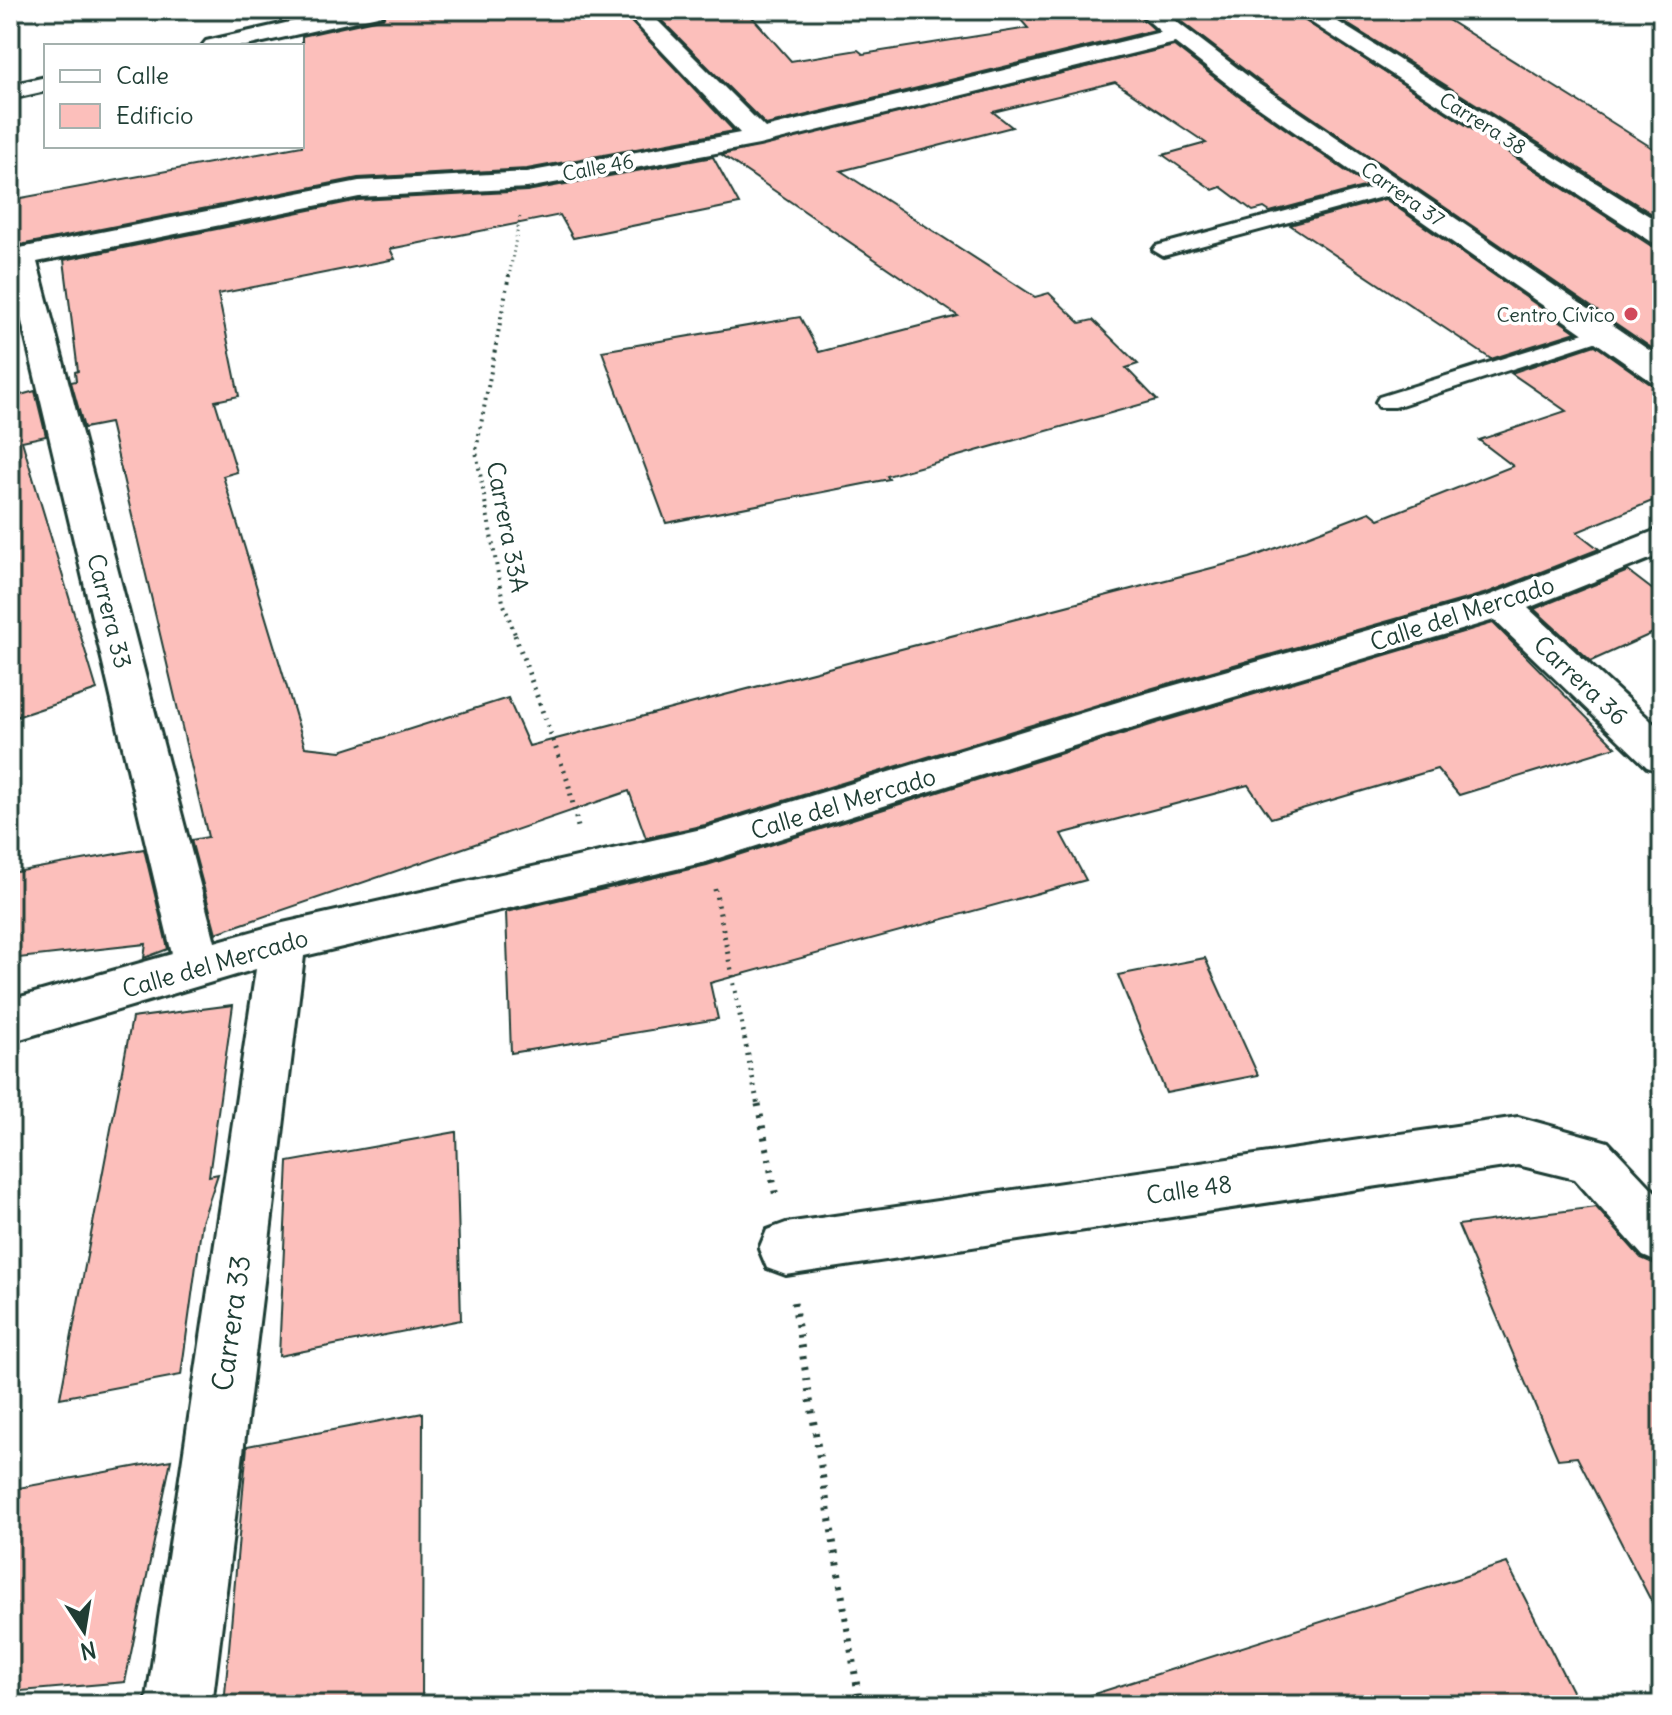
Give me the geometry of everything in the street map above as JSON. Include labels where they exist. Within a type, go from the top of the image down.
[{"type":"street","points":[[223,44],[374,10]]},
{"type":"street","points":[[634,10],[759,137]]},
{"type":"street","name":"Carrera 37","points":[[1147,10],[1248,88],[1662,374]]},
{"type":"street","name":"Carrera 38","points":[[1303,10],[1662,236]]},
{"type":"street","name":"Calle 46","points":[[16,257],[359,189],[527,180],[759,137],[1179,35]]},
{"type":"street","points":[[10,92],[44,84]]},
{"type":"street","name":"Carrera 33","points":[[16,257],[198,966]]},
{"type":"street","name":"Calle del Mercado","points":[[10,1021],[283,942],[706,845],[1147,708],[1501,605],[1662,540]]},
{"type":"street","name":"Carrera 36","points":[[1501,605],[1662,756]]},
{"type":"street","name":"Carrera 33","points":[[179,1705],[283,942]]},
{"type":"street","name":"Calle 48","points":[[786,1249],[1518,1141],[1590,1159],[1662,1238]]},
{"type":"lane","points":[[1163,250],[1393,188]]},
{"type":"lane","points":[[1387,402],[1603,333]]},
{"type":"path","name":"Carrera 33A","points":[[527,180],[476,451],[503,602],[568,782],[588,872]]},
{"type":"building","points":[[388,10],[620,10],[734,131],[527,169],[358,178],[10,247],[10,200],[304,148],[302,36],[383,18]]},
{"type":"building","points":[[651,10],[746,10],[791,61],[858,50],[863,54],[1028,28],[1012,10],[1133,10],[1155,30],[766,125]]},
{"type":"building","points":[[1166,10],[1289,10],[1650,245],[1662,248],[1662,355],[1259,81]]},
{"type":"building","points":[[1325,10],[1432,10],[1662,154],[1662,220]]},
{"type":"building","points":[[1174,46],[1237,95],[1367,186],[1270,212],[1264,208],[1253,211],[1221,187],[1213,190],[1163,155],[1206,143],[1115,82],[993,112],[1012,127],[841,171],[1035,297],[1049,293],[1080,323],[1093,320],[1138,364],[1126,368],[1157,400],[887,476],[889,479],[666,523],[602,351],[800,317],[819,352],[958,316],[722,155]]},
{"type":"building","points":[[713,157],[739,204],[573,238],[560,215],[390,249],[395,259],[218,294],[239,396],[215,401],[237,472],[223,476],[305,747],[341,751],[508,698],[529,746],[1250,558],[1370,512],[1379,519],[1513,466],[1479,440],[1566,411],[1511,373],[1595,345],[1649,383],[1662,387],[1662,497],[1577,532],[1599,549],[1487,593],[1146,690],[705,825],[646,838],[629,791],[216,933],[191,840],[208,837],[110,423],[84,428],[71,382],[76,381],[75,372],[78,371],[64,260],[359,200],[527,191]]},
{"type":"building","points":[[1385,199],[1576,332],[1491,359],[1290,225]]},
{"type":"building","points":[[35,391],[46,436],[22,441],[97,690],[10,719],[10,398]]},
{"type":"building","points":[[1628,571],[1662,597],[1662,629],[1591,661],[1534,609]]},
{"type":"building","points":[[1493,623],[1616,747],[1459,795],[1437,769],[1271,818],[1248,785],[1061,834],[1086,880],[710,983],[718,1019],[511,1053],[506,912],[707,865],[1157,723]]},
{"type":"building","points":[[144,849],[168,949],[144,958],[146,944],[10,959],[10,873]]},
{"type":"building","points":[[1205,958],[1258,1075],[1166,1093],[1118,975]]},
{"type":"building","points":[[233,1005],[209,1176],[218,1174],[202,1222],[181,1375],[60,1398],[132,1018]]},
{"type":"building","points":[[456,1132],[461,1320],[279,1356],[288,1162]]},
{"type":"building","points":[[1596,1207],[1641,1258],[1662,1267],[1662,1622],[1577,1457],[1558,1459],[1458,1225]]},
{"type":"building","points":[[423,1413],[422,1705],[224,1705],[247,1446]]},
{"type":"building","points":[[171,1460],[125,1682],[10,1692],[10,1527],[18,1488]]},
{"type":"building","points":[[1507,1563],[1579,1705],[1092,1705],[1091,1695]]},
{"type":"place","name":"Centro Cívico","points":[[1631,314]]}]
